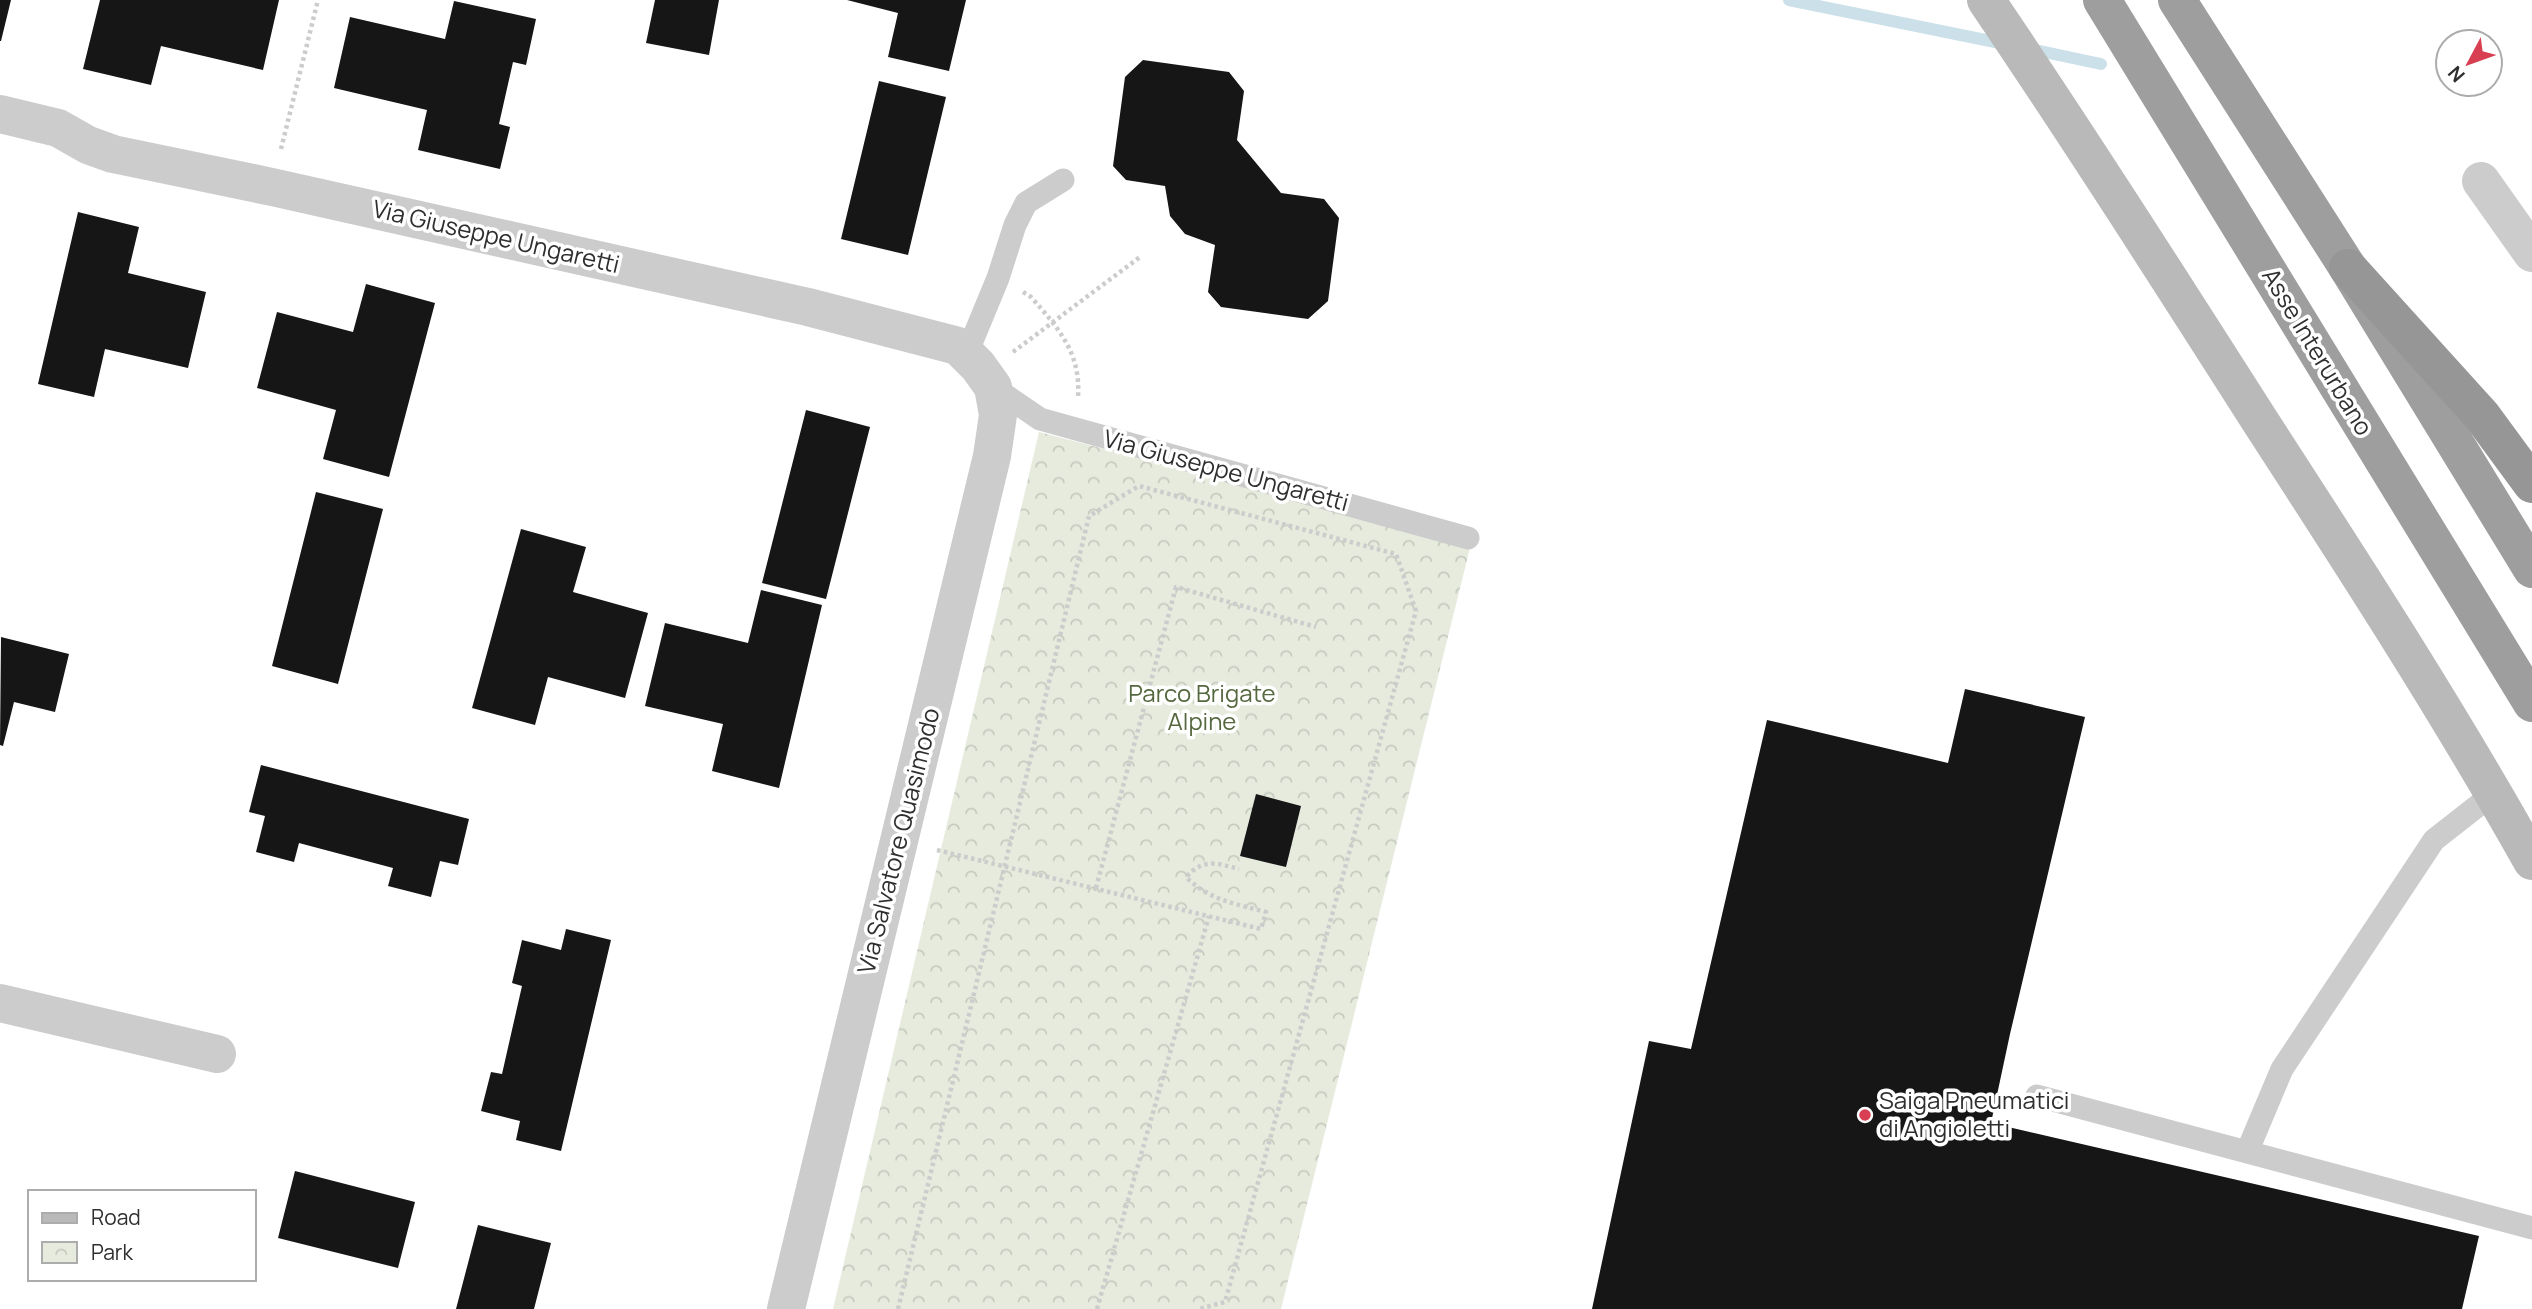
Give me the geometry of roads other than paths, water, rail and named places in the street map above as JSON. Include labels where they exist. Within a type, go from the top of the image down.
[{"type":"highway","name":"Asse Interurbano","points":[[2102,0],[2532,703]]},
{"type":"highway","points":[[2177,0],[2348,268],[2528,560]]},
{"type":"highway","points":[[2348,268],[2482,415],[2532,484]]},
{"type":"main road","points":[[1986,0],[2057,104],[2376,600],[2494,793],[2532,862]]},
{"type":"street","name":"Via Giuseppe Ungaretti","points":[[0,114],[58,128],[88,145],[113,154],[808,307],[958,346],[982,371]]},
{"type":"street","points":[[2481,181],[2528,241]]},
{"type":"street","name":"Via Salvatore Quasimodo","points":[[786,1309],[992,456],[998,415],[982,371]]},
{"type":"street","points":[[0,1003],[217,1054]]},
{"type":"lane","points":[[982,371],[998,278],[1015,225],[1027,203],[1063,180]]},
{"type":"lane","name":"Via Giuseppe Ungaretti","points":[[982,371],[1040,419],[1468,538]]},
{"type":"lane","points":[[2247,1152],[2282,1069],[2434,840],[2494,793]]},
{"type":"lane","points":[[2037,1096],[2532,1228]]},
{"type":"waterway","points":[[1789,0],[2005,44]]},
{"type":"waterway","points":[[2030,49],[2101,64]]},
{"type":"place","name":"Saiga Pneumatici di Angioletti","points":[[1865,1115]]},
{"type":"park label","name":"Parco Brigate Alpine","points":[[1202,708]]}]
